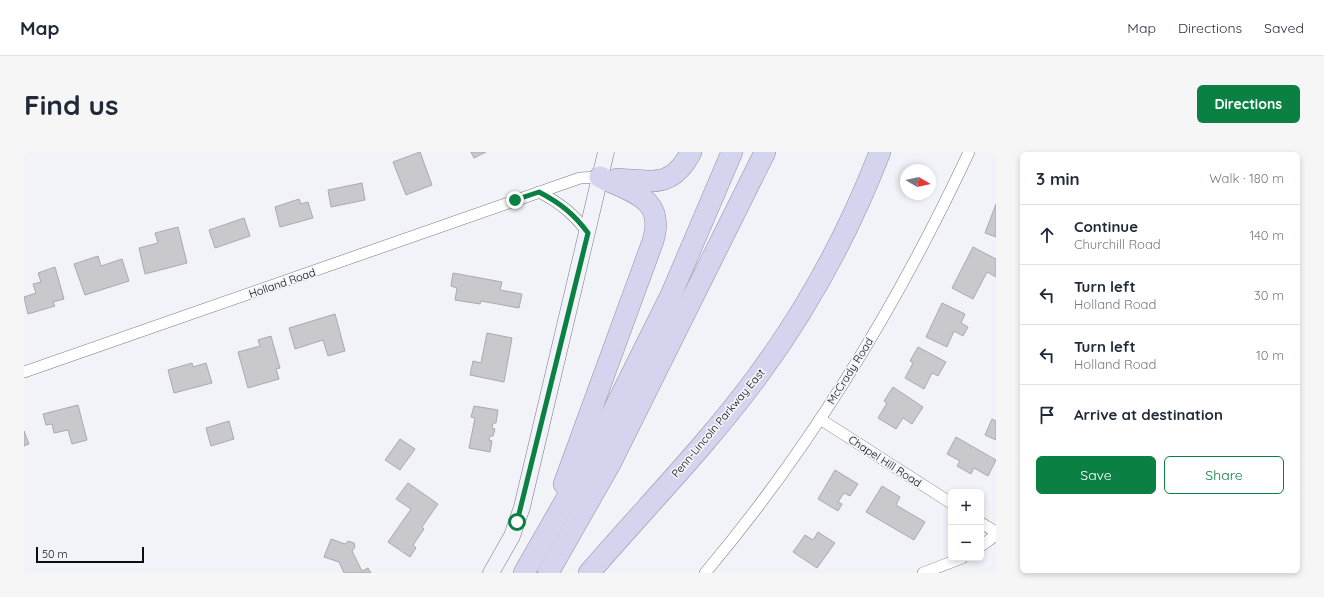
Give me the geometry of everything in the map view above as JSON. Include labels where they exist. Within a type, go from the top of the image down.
[{"type":"highway","points":[[600,177],[646,182],[660,181],[675,175],[684,165],[691,152]]},
{"type":"highway","points":[[671,295],[732,152]]},
{"type":"highway","points":[[524,573],[592,454],[671,295],[748,152]]},
{"type":"highway","points":[[548,573],[610,464],[765,152]]},
{"type":"highway","name":"Penn-Lincoln Parkway East","points":[[589,573],[717,427],[778,348],[830,262],[859,202],[880,152]]},
{"type":"highway","points":[[541,545],[653,241],[657,224],[654,209],[649,203],[636,194],[600,177]]},
{"type":"street","points":[[491,573],[512,536],[522,507],[606,152]]},
{"type":"street","name":"McCrady Road","points":[[705,573],[770,490],[820,419],[860,357],[900,288],[938,217],[969,152]]},
{"type":"street","name":"Holland Road","points":[[24,372],[580,178],[600,177]]},
{"type":"street","points":[[539,192],[555,200],[571,212],[588,233]]},
{"type":"street","name":"Chapel Hill Road","points":[[820,419],[948,501]]},
{"type":"street","points":[[984,525],[996,534],[984,544]]},
{"type":"street","points":[[923,573],[954,561]]},
{"type":"building","points":[[420,152],[432,185],[406,195],[393,162]]},
{"type":"building","points":[[471,152],[486,152],[474,158]]},
{"type":"building","points":[[362,183],[365,200],[331,207],[328,190]]},
{"type":"building","points":[[299,199],[301,204],[308,202],[313,218],[280,227],[275,207]]},
{"type":"building","points":[[996,204],[996,237],[985,233]]},
{"type":"building","points":[[244,218],[250,236],[215,248],[209,230]]},
{"type":"building","points":[[178,227],[187,263],[145,274],[139,248],[158,243],[155,233]]},
{"type":"building","points":[[973,247],[996,259],[996,277],[987,272],[973,299],[952,288]]},
{"type":"building","points":[[98,256],[101,266],[122,259],[129,281],[85,295],[74,264]]},
{"type":"building","points":[[55,267],[64,299],[53,302],[55,306],[28,314],[24,297],[36,293],[33,284],[41,282],[38,273]]},
{"type":"building","points":[[453,273],[502,282],[500,290],[522,294],[519,308],[481,301],[480,304],[455,300],[457,288],[451,286]]},
{"type":"building","points":[[942,303],[965,314],[961,323],[968,327],[963,336],[954,331],[947,347],[926,337]]},
{"type":"building","points":[[335,314],[345,351],[328,356],[323,340],[295,349],[289,328]]},
{"type":"building","points":[[487,333],[512,338],[504,382],[470,375],[473,361],[481,363]]},
{"type":"building","points":[[271,336],[280,368],[276,369],[279,379],[248,388],[238,352],[260,346],[258,340]]},
{"type":"building","points":[[918,347],[946,362],[938,376],[932,373],[924,389],[905,378],[913,363],[910,361]]},
{"type":"building","points":[[192,363],[193,367],[206,363],[212,383],[174,393],[168,370]]},
{"type":"building","points":[[893,387],[923,407],[912,424],[903,418],[896,429],[878,418],[887,403],[884,401]]},
{"type":"building","points":[[78,405],[87,440],[72,444],[68,430],[54,433],[52,424],[46,425],[43,414]]},
{"type":"building","points":[[474,406],[498,410],[496,423],[493,423],[492,428],[495,429],[493,436],[490,436],[489,440],[492,441],[490,452],[469,448],[475,418],[471,417]]},
{"type":"building","points":[[992,419],[996,421],[996,440],[985,435]]},
{"type":"building","points":[[229,421],[234,439],[211,446],[206,428]]},
{"type":"building","points":[[24,431],[29,444],[24,446]]},
{"type":"building","points":[[956,437],[996,460],[988,476],[974,468],[971,474],[957,466],[960,461],[947,454]]},
{"type":"building","points":[[400,439],[415,449],[400,470],[385,460]]},
{"type":"building","points":[[835,470],[858,484],[850,496],[844,493],[838,502],[842,504],[838,511],[818,499]]},
{"type":"building","points":[[408,483],[438,504],[422,527],[424,529],[413,545],[416,548],[410,557],[388,542],[411,509],[396,499]]},
{"type":"building","points":[[882,486],[900,497],[896,505],[925,522],[914,540],[866,512]]},
{"type":"building","points":[[818,532],[835,543],[817,568],[793,552],[805,535],[813,540]]},
{"type":"building","points":[[331,539],[345,544],[348,541],[354,543],[355,547],[352,551],[362,571],[368,568],[371,573],[344,573],[339,562],[324,557]]},
{"type":"route","points":[[515,200],[539,192],[563,205],[578,219],[588,233],[522,507],[517,522]]}]
